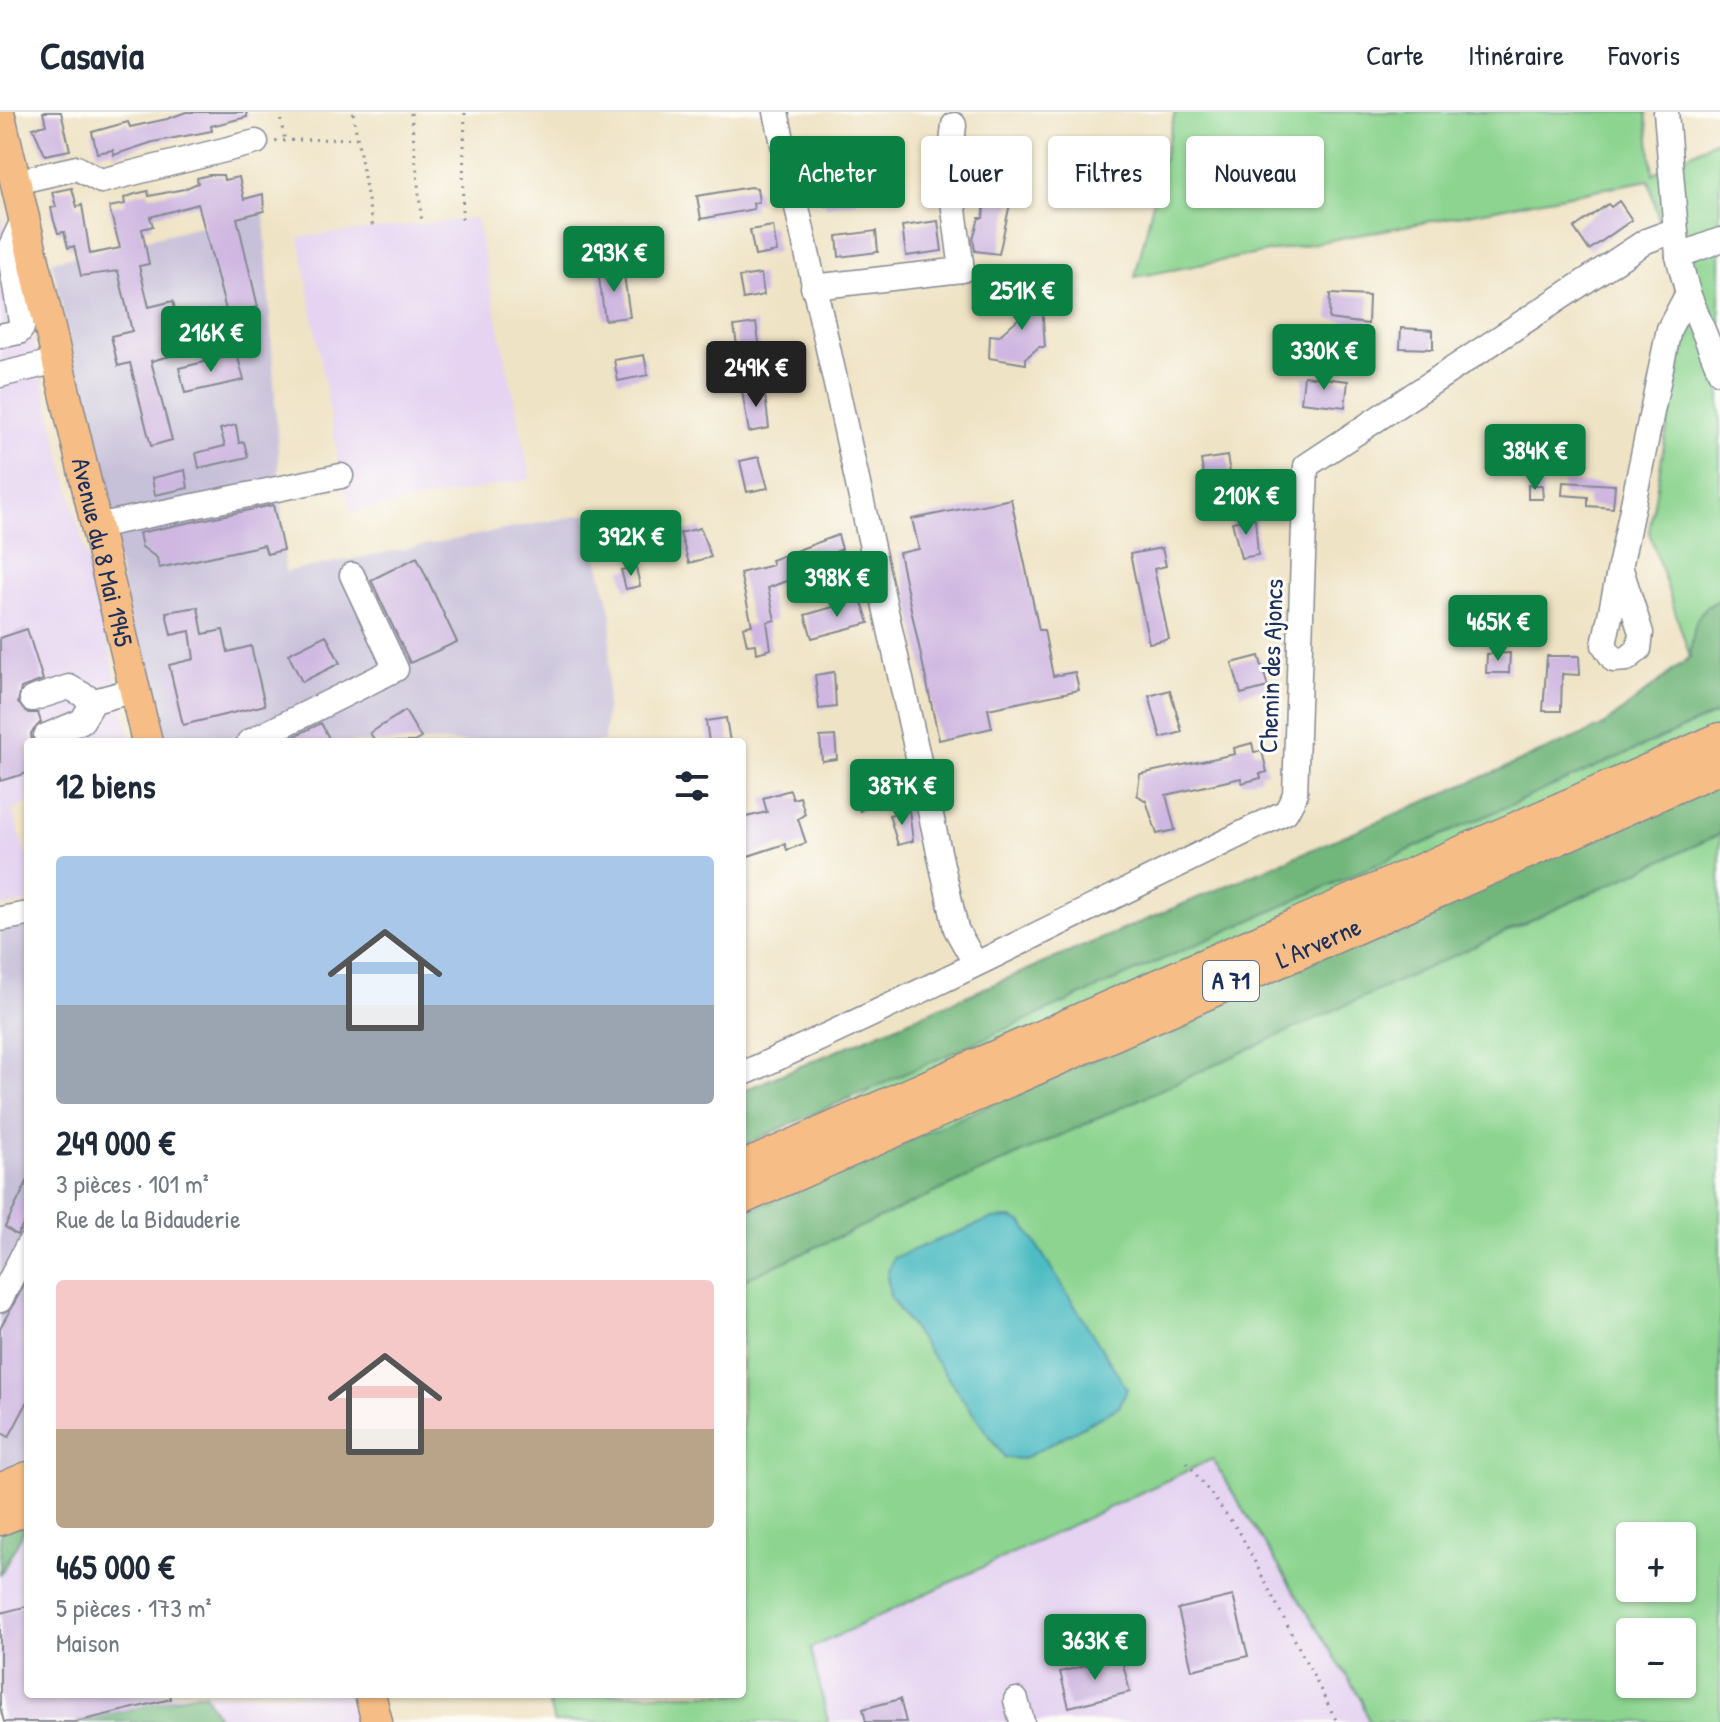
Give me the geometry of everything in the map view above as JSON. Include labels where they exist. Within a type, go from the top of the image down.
[{"type":"highway","name":"L'Arverne","points":[[746,1167],[1720,740]]},
{"type":"highway","name":"L'Arverne","points":[[746,1195],[1720,766]]},
{"type":"highway","points":[[0,1491],[24,1481]]},
{"type":"highway","points":[[0,1518],[24,1509]]},
{"type":"main road","name":"Avenue du 8 Mai 1945","points":[[0,116],[146,738]]},
{"type":"main road","points":[[371,1698],[377,1722]]},
{"type":"street","points":[[746,1072],[888,1009],[975,963],[956,929],[776,112]]},
{"type":"street","points":[[1666,112],[1673,231],[1678,256],[1688,293],[1720,372]]},
{"type":"street","points":[[813,287],[962,270],[949,171],[954,125]]},
{"type":"street","points":[[15,182],[77,168],[101,181],[256,142]]},
{"type":"street","points":[[0,336],[19,332],[22,328],[9,250],[24,218]]},
{"type":"street","name":"Chemin des Ajoncs","points":[[975,963],[1286,812],[1295,795],[1306,466],[1646,241],[1673,231]]},
{"type":"street","points":[[1678,256],[1720,240]]},
{"type":"street","points":[[1620,566],[1669,329],[1688,293]]},
{"type":"street","points":[[0,375],[57,361]]},
{"type":"street","points":[[96,526],[341,476]]},
{"type":"street","points":[[257,738],[396,669],[352,575]]},
{"type":"street","points":[[32,699],[69,687],[94,701]]},
{"type":"street","points":[[46,736],[82,721],[94,701],[135,690]]},
{"type":"street","points":[[0,919],[24,915]]},
{"type":"street","points":[[0,1300],[24,1253]]},
{"type":"path","points":[[279,112],[285,141]]},
{"type":"path","points":[[353,113],[373,229]]},
{"type":"path","points":[[411,113],[422,224]]},
{"type":"path","points":[[462,219],[465,113]]},
{"type":"path","points":[[256,142],[357,138]]},
{"type":"path","points":[[1187,1462],[1240,1533],[1337,1722]]},
{"type":"shaded area","points":[[0,208],[131,738],[24,738],[24,806],[12,810],[24,848],[24,903],[0,907]]},
{"type":"shaded area","points":[[264,212],[285,572],[586,514],[612,615],[604,738],[156,738],[52,261]]},
{"type":"shaded area","points":[[476,218],[531,479],[352,513],[341,476],[299,237]]},
{"type":"shaded area","points":[[24,927],[24,1462],[0,1472],[0,931]]},
{"type":"shaded area","points":[[1212,1459],[1361,1699],[1369,1722],[828,1722],[811,1648]]},
{"type":"shaded area","points":[[24,1530],[24,1698],[356,1698],[362,1722],[0,1722],[0,1575]]},
{"type":"green space","points":[[1175,112],[1646,112],[1653,174],[1720,138],[1720,1722],[1369,1722],[1361,1699],[1212,1459],[811,1648],[828,1722],[554,1722],[547,1698],[746,1698],[746,1189],[982,1001],[1603,726],[1690,657],[1649,532],[1685,325],[1649,180],[1135,277],[1152,208],[1170,208],[1169,136]]},
{"type":"green space","points":[[1720,600],[1720,712],[746,1144],[746,1089],[1603,726],[1690,657],[1696,622],[1711,604]]},
{"type":"green space","points":[[1720,781],[1720,834],[746,1279],[746,1213]]},
{"type":"green space","points":[[24,1524],[24,1530],[0,1575],[0,1531]]},
{"type":"green space","points":[[175,1698],[207,1698],[218,1717],[194,1722],[76,1722]]},
{"type":"water","points":[[1011,1218],[1023,1223],[1127,1389],[1119,1407],[1023,1459],[1005,1458],[890,1297],[887,1275],[893,1258],[991,1219]]},
{"type":"building","points":[[43,112],[61,112],[70,150],[45,155],[33,128],[46,125]]},
{"type":"building","points":[[186,112],[247,112],[247,117],[211,126],[212,131],[153,142],[114,155],[113,150],[97,153],[92,132],[128,122],[130,127]]},
{"type":"building","points":[[223,175],[224,180],[239,177],[244,199],[263,194],[264,211],[237,218],[258,307],[227,314],[198,204],[150,217],[153,226],[142,229],[149,264],[139,266],[149,307],[173,301],[185,352],[151,361],[172,440],[151,446],[130,363],[118,366],[111,336],[132,331],[118,271],[81,276],[74,246],[68,248],[64,232],[58,233],[51,208],[56,207],[52,192],[72,188],[77,207],[82,205],[90,254],[120,248],[109,207],[125,204],[124,198],[135,194],[148,191],[149,196],[184,189],[198,183],[197,178]]},
{"type":"building","points":[[757,188],[759,202],[753,203],[754,209],[701,219],[697,196]]},
{"type":"building","points":[[1619,201],[1632,220],[1589,250],[1574,228],[1608,204],[1611,207]]},
{"type":"building","points":[[984,208],[1009,208],[999,254],[975,251],[973,239],[979,218],[983,218]]},
{"type":"building","points":[[938,221],[942,251],[906,256],[902,226]]},
{"type":"building","points":[[773,226],[777,252],[755,256],[750,230]]},
{"type":"building","points":[[876,231],[878,252],[839,257],[837,236]]},
{"type":"building","points":[[623,268],[630,317],[605,320],[598,271]]},
{"type":"building","points":[[761,274],[764,295],[743,299],[739,277]]},
{"type":"building","points":[[1023,289],[1041,290],[1045,347],[1039,347],[1026,358],[1026,364],[989,358],[990,335],[999,336],[1019,318]]},
{"type":"building","points":[[1330,294],[1369,296],[1368,324],[1329,319]]},
{"type":"building","points":[[756,323],[762,361],[740,364],[734,326]]},
{"type":"building","points":[[1401,328],[1433,330],[1433,349],[1400,348]]},
{"type":"building","points":[[237,354],[244,380],[185,393],[179,368]]},
{"type":"building","points":[[644,355],[648,375],[618,381],[614,360]]},
{"type":"building","points":[[1304,376],[1348,381],[1345,407],[1301,402]]},
{"type":"building","points":[[764,387],[769,428],[749,432],[742,391]]},
{"type":"building","points":[[236,425],[239,443],[244,442],[248,457],[199,468],[196,453],[225,446],[220,429]]},
{"type":"building","points":[[1227,456],[1234,495],[1208,500],[1201,460]]},
{"type":"building","points":[[759,457],[768,488],[747,492],[740,461]]},
{"type":"building","points":[[185,470],[188,488],[155,495],[152,478]]},
{"type":"building","points":[[1563,482],[1615,485],[1613,508],[1588,506],[1588,497],[1562,495]]},
{"type":"building","points":[[1528,485],[1542,485],[1543,499],[1528,499]]},
{"type":"building","points":[[1011,499],[1039,630],[1044,630],[1053,676],[1075,672],[1079,690],[988,709],[992,728],[939,740],[899,553],[919,549],[912,519]]},
{"type":"building","points":[[273,505],[283,550],[267,554],[264,545],[159,568],[157,558],[142,547],[139,533]]},
{"type":"building","points":[[1255,518],[1258,555],[1241,558],[1232,522]]},
{"type":"building","points":[[700,528],[711,557],[689,563],[680,533]]},
{"type":"building","points":[[838,535],[842,549],[800,568],[802,575],[768,588],[775,620],[767,622],[771,649],[757,653],[756,644],[747,645],[743,627],[752,625],[740,573],[773,565],[771,560]]},
{"type":"building","points":[[1162,548],[1166,566],[1154,569],[1169,639],[1149,643],[1130,554]]},
{"type":"building","points":[[417,557],[457,642],[410,663],[371,580]]},
{"type":"building","points":[[636,567],[640,586],[626,589],[621,570]]},
{"type":"building","points":[[861,599],[869,623],[812,638],[805,615]]},
{"type":"building","points":[[198,607],[203,634],[223,630],[228,652],[251,646],[265,705],[183,725],[169,665],[194,659],[190,631],[171,635],[166,612]]},
{"type":"building","points":[[27,629],[43,680],[21,688],[18,703],[28,713],[38,713],[41,722],[31,733],[32,738],[24,738],[24,774],[0,781],[0,638]]},
{"type":"building","points":[[326,635],[340,663],[302,682],[288,654]]},
{"type":"building","points":[[1510,653],[1509,673],[1486,673],[1487,654]]},
{"type":"building","points":[[1259,656],[1268,687],[1241,694],[1232,663]]},
{"type":"building","points":[[1547,656],[1579,656],[1580,675],[1562,674],[1561,711],[1543,711]]},
{"type":"building","points":[[834,672],[836,707],[819,709],[815,675]]},
{"type":"building","points":[[1170,690],[1182,732],[1161,738],[1149,696]]},
{"type":"building","points":[[405,711],[421,738],[373,738],[370,733]]},
{"type":"building","points":[[726,718],[729,738],[708,738],[706,721]]},
{"type":"building","points":[[321,723],[329,738],[291,738]]},
{"type":"building","points":[[835,736],[837,759],[822,761],[820,737]]},
{"type":"building","points":[[1252,743],[1254,752],[1262,751],[1267,772],[1260,774],[1261,778],[1242,783],[1241,778],[1166,795],[1175,830],[1157,834],[1146,801],[1137,795],[1140,774],[1235,754],[1234,748]]},
{"type":"building","points":[[879,773],[890,789],[860,811],[849,794]]},
{"type":"building","points":[[790,790],[793,799],[800,797],[805,814],[798,819],[806,843],[787,850],[785,844],[746,857],[746,817],[767,812],[763,798]]},
{"type":"building","points":[[909,810],[913,841],[898,845],[889,815]]},
{"type":"building","points":[[24,1188],[24,1224],[17,1235],[5,1227]]},
{"type":"building","points":[[24,1285],[24,1409],[9,1437],[0,1432],[0,1328]]},
{"type":"building","points":[[1233,1596],[1248,1656],[1192,1670],[1178,1609]]},
{"type":"building","points":[[24,1607],[24,1698],[171,1699],[76,1722],[4,1722],[0,1707],[0,1613]]},
{"type":"building","points":[[1121,1656],[1130,1692],[1069,1707],[1060,1672]]},
{"type":"building","points":[[900,1699],[906,1722],[866,1722],[863,1709]]}]
